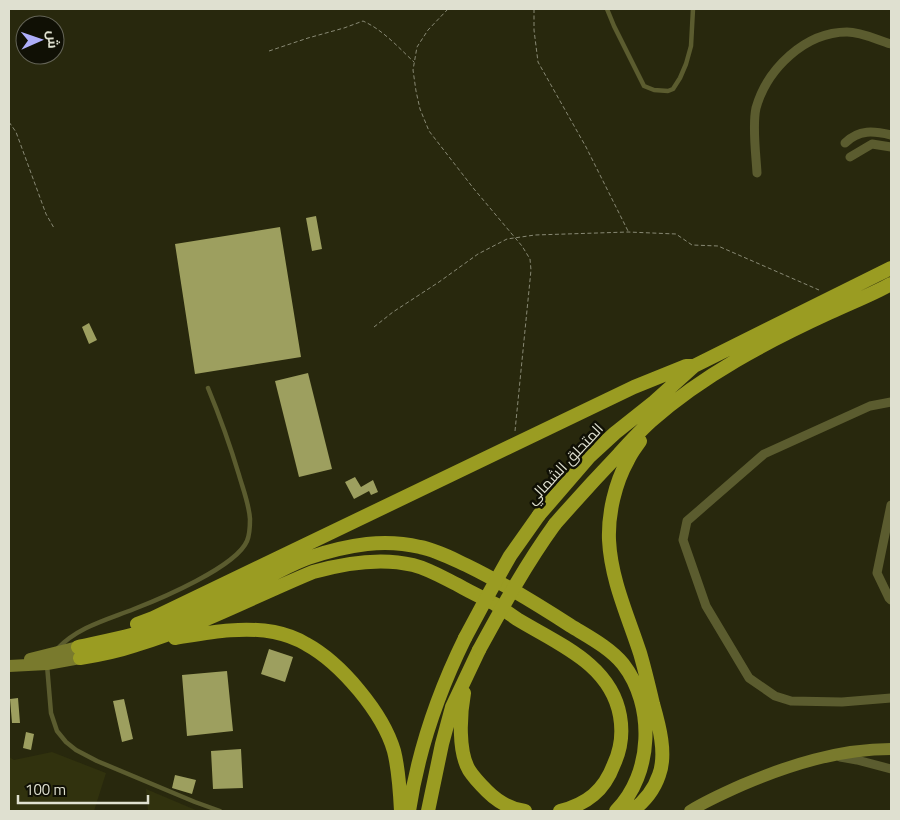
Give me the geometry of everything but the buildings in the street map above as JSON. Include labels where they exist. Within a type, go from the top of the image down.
[{"type":"highway","name":"المتحلق الشمالي","points":[[409,811],[430,722],[452,664],[465,638],[510,556],[539,515],[590,456],[694,366],[891,268]]},
{"type":"highway","points":[[428,811],[442,744],[452,708],[479,650],[514,586],[541,544],[555,524],[586,488],[651,421],[714,374],[751,352],[891,284]]},
{"type":"highway","points":[[79,652],[634,387],[686,366],[694,366]]},
{"type":"highway","points":[[632,811],[650,793],[660,774],[662,763],[661,739],[640,655],[614,576],[609,541],[609,525],[611,510],[621,476],[628,460],[651,421]]},
{"type":"highway","points":[[79,652],[173,621],[308,558],[366,544],[394,543],[421,547],[453,559],[528,598],[605,647],[623,663],[638,690],[643,705],[646,729],[643,761],[635,785],[625,802],[616,811]]},
{"type":"highway","points":[[79,652],[118,650],[150,641],[313,572],[335,566],[372,562],[413,565],[430,571],[495,604],[565,646],[593,667],[605,680],[619,708],[622,724],[619,754],[612,772],[589,799],[570,809],[560,811]]},
{"type":"highway","points":[[150,641],[251,630],[274,632],[315,650],[336,667],[356,688],[373,710],[387,733],[398,772],[401,811]]},
{"type":"highway","points":[[467,676],[460,725],[462,749],[468,769],[491,795],[505,804],[524,811]]},
{"type":"main road","points":[[9,665],[79,652]]},
{"type":"main road","points":[[690,811],[721,795],[789,766],[832,756],[891,749]]},
{"type":"street","points":[[756,173],[754,120],[756,107],[769,80],[786,58],[806,43],[839,33],[856,33],[891,44]]},
{"type":"street","points":[[845,143],[863,132],[891,135]]},
{"type":"street","points":[[850,157],[872,144],[891,147]]},
{"type":"street","points":[[891,402],[870,406],[764,454],[687,520],[683,540],[706,606],[749,678],[775,696],[791,701],[842,702],[891,698]]},
{"type":"street","points":[[891,505],[877,573],[891,600]]},
{"type":"street","points":[[832,756],[891,769]]},
{"type":"lane","points":[[607,9],[644,86],[654,90],[668,91],[673,89],[686,64],[691,46],[693,9]]},
{"type":"lane","points":[[208,388],[230,445],[245,494],[250,517],[250,532],[247,543],[226,564],[206,575],[135,609],[83,629],[68,638],[49,658],[51,713],[57,730],[66,742],[76,750],[97,761],[220,811]]},
{"type":"path","points":[[448,9],[428,30],[417,47],[413,70],[420,108],[429,131],[522,246],[530,259],[531,270],[513,445]]},
{"type":"path","points":[[534,9],[534,30],[538,62],[586,147],[628,232]]},
{"type":"path","points":[[269,51],[363,21],[396,45],[414,62]]},
{"type":"path","points":[[9,122],[16,132],[46,214],[54,228]]},
{"type":"path","points":[[374,327],[478,254],[507,239],[535,235],[628,232],[676,234],[692,245],[718,246],[834,296]]},
{"type":"shaded area","points":[[52,752],[106,773],[94,811],[9,811],[9,757],[14,760]]},
{"type":"shaded area","points":[[146,789],[198,811],[148,811]]}]
